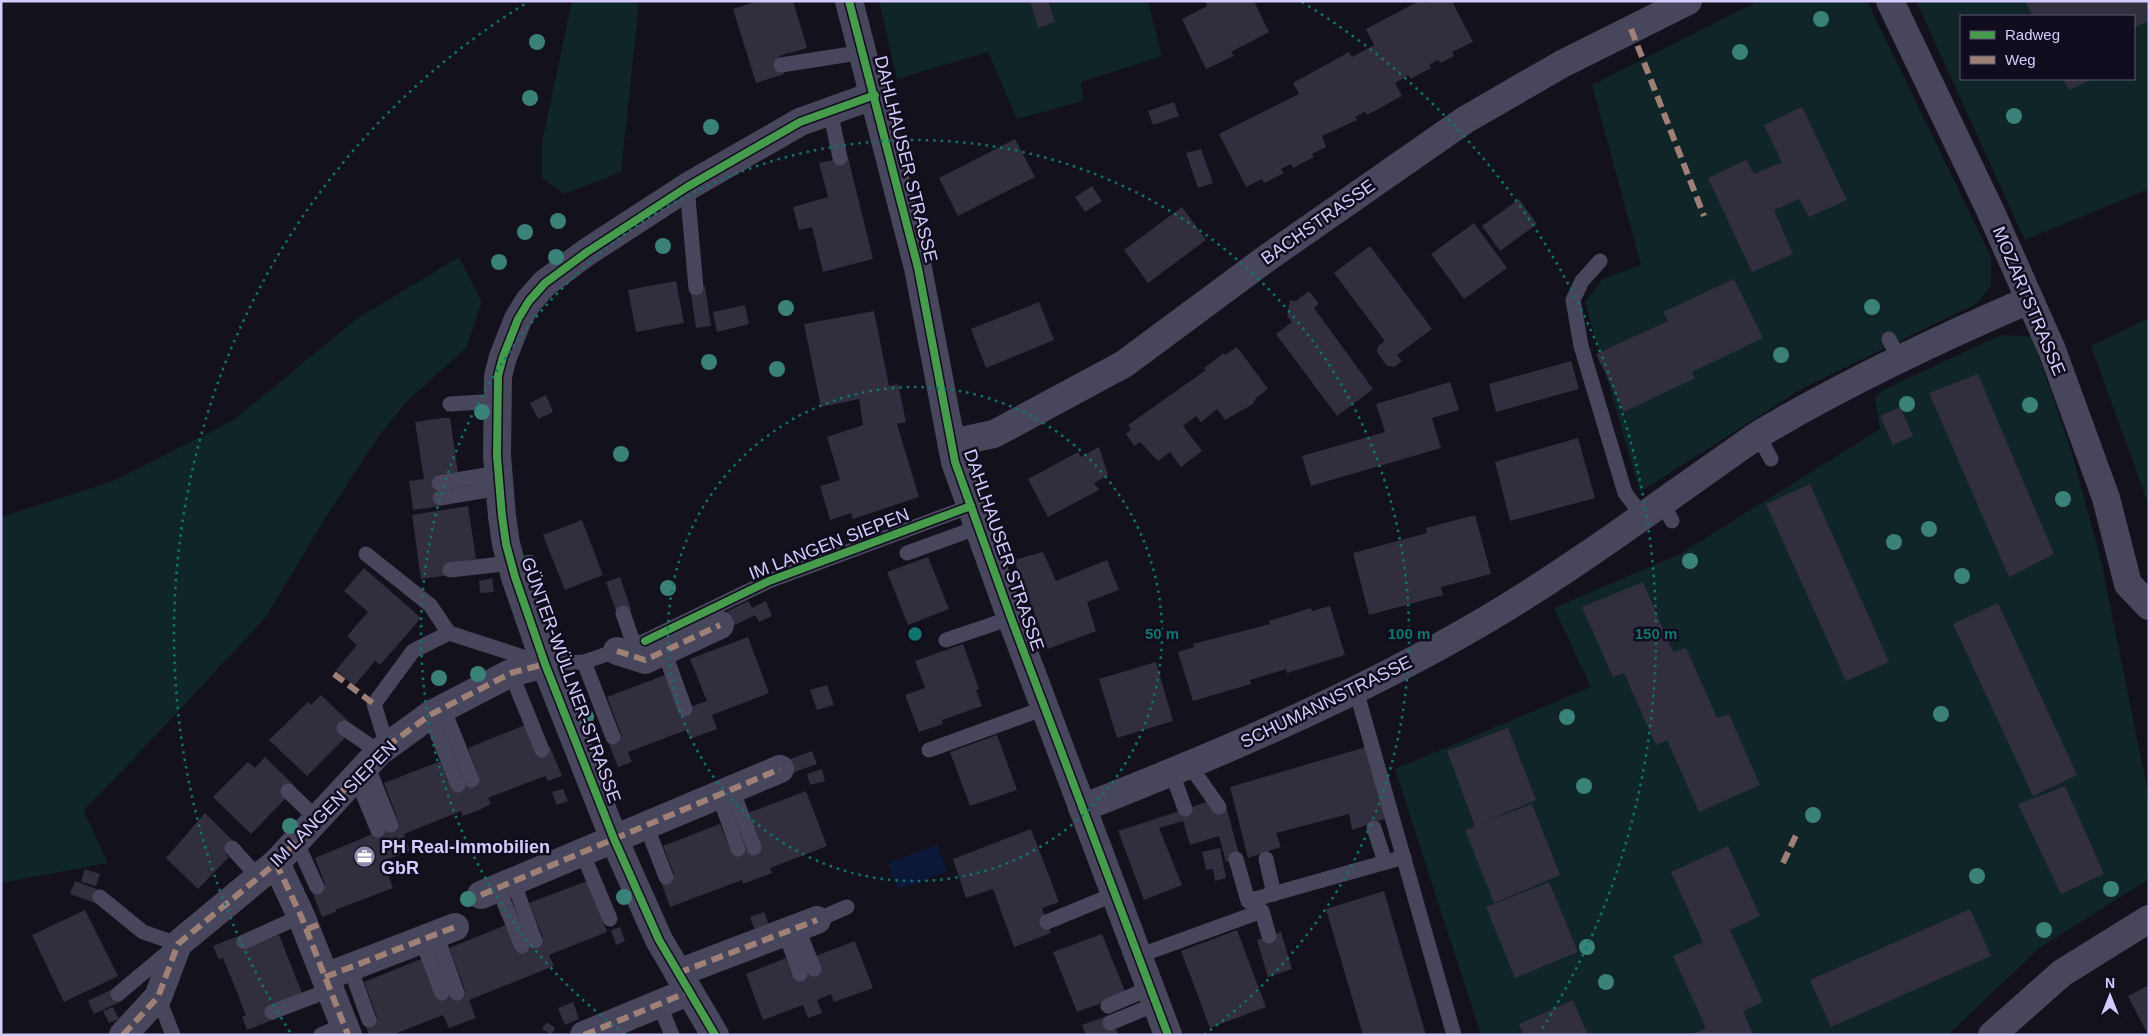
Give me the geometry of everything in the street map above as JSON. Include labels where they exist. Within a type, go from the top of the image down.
[{"type":"street","name":"DAHLHAUSER STRASSE","points":[[850,1],[918,268],[955,462],[1011,618],[1168,1035]]},
{"type":"street","name":"BACHSTRASSE","points":[[951,443],[994,434],[1124,364],[1267,258],[1465,120],[1562,64],[1688,1]]},
{"type":"street","name":"MOZARTSTRASSE","points":[[1890,1],[1990,210],[2052,350],[2106,498],[2128,584],[2149,606]]},
{"type":"street","name":"GÜNTER-WÜLLNER-STRASSE","points":[[715,1035],[659,940],[614,839],[545,664],[511,562],[506,544],[499,481],[498,376],[503,357],[518,319],[530,301],[545,283],[586,252],[687,187],[800,122],[875,95]]},
{"type":"street","name":"SCHUMANNSTRASSE","points":[[1082,808],[1181,769],[1322,708],[1356,690],[1485,620],[1564,571],[1614,546],[1758,435],[1824,397],[1894,349],[2029,300]]},
{"type":"street","points":[[625,648],[645,660],[723,624]]},
{"type":"street","name":"IM LANGEN SIEPEN","points":[[123,1035],[158,997],[178,944],[267,870],[372,760],[437,712],[511,673],[545,664]]},
{"type":"street","points":[[497,888],[783,767]]},
{"type":"street","points":[[267,870],[302,916],[335,978],[346,1029]]},
{"type":"street","points":[[1992,1035],[2062,973],[2149,919]]},
{"type":"street","points":[[587,1034],[659,1004],[683,983],[800,926]]},
{"type":"street","points":[[335,978],[438,934]]},
{"type":"lane","points":[[782,65],[864,52]]},
{"type":"lane","points":[[830,110],[840,158]]},
{"type":"lane","points":[[687,187],[696,288]]},
{"type":"lane","points":[[1600,261],[1582,281],[1573,300],[1579,337],[1625,493],[1659,512]]},
{"type":"lane","points":[[450,404],[497,402]]},
{"type":"lane","points":[[1758,435],[1772,459]]},
{"type":"lane","points":[[439,483],[499,481]]},
{"type":"lane","points":[[440,498],[499,481]]},
{"type":"lane","points":[[907,553],[975,516]]},
{"type":"lane","name":"IM LANGEN SIEPEN","points":[[545,664],[584,662],[625,648],[769,581],[975,516]]},
{"type":"lane","points":[[366,554],[430,605],[449,633],[545,664]]},
{"type":"lane","points":[[450,570],[511,562]]},
{"type":"lane","points":[[623,613],[625,648]]},
{"type":"lane","points":[[946,640],[1011,618]]},
{"type":"lane","points":[[385,828],[372,760],[374,704],[413,650],[449,633]]},
{"type":"lane","points":[[664,651],[685,709]]},
{"type":"lane","points":[[584,662],[613,737]]},
{"type":"lane","points":[[511,673],[542,750]]},
{"type":"lane","points":[[1356,690],[1454,1035]]},
{"type":"lane","points":[[929,750],[1045,708]]},
{"type":"lane","points":[[437,712],[465,783]]},
{"type":"lane","points":[[344,728],[372,760]]},
{"type":"lane","points":[[1181,769],[1219,807]]},
{"type":"lane","points":[[1181,769],[1185,809]]},
{"type":"lane","points":[[288,791],[317,819]]},
{"type":"lane","points":[[725,792],[754,848]]},
{"type":"lane","points":[[725,792],[738,849]]},
{"type":"lane","points":[[646,825],[666,876]]},
{"type":"lane","points":[[1374,828],[1385,862]]},
{"type":"lane","points":[[296,841],[317,887]]},
{"type":"lane","points":[[232,848],[267,870]]},
{"type":"lane","points":[[582,852],[610,919]]},
{"type":"lane","points":[[1236,860],[1248,901],[1404,857]]},
{"type":"lane","points":[[1266,860],[1274,894]]},
{"type":"lane","points":[[497,888],[528,943]]},
{"type":"lane","points":[[1047,922],[1115,894]]},
{"type":"lane","points":[[100,897],[143,932],[178,944]]},
{"type":"lane","points":[[807,971],[800,926],[847,907]]},
{"type":"lane","points":[[1138,956],[1262,911],[1269,936]]},
{"type":"lane","points":[[244,942],[302,916]]},
{"type":"lane","points":[[438,934],[450,993]]},
{"type":"lane","points":[[118,994],[178,944]]},
{"type":"lane","points":[[272,1012],[335,978]]},
{"type":"lane","points":[[1108,1006],[1153,996]]},
{"type":"lane","points":[[1110,1023],[1153,996]]},
{"type":"lane","points":[[158,997],[174,1035]]},
{"type":"lane","points":[[659,1004],[672,1035]]},
{"type":"green space","points":[[572,1],[637,1],[638,12],[621,172],[564,194],[542,178],[542,143]]},
{"type":"green space","points":[[879,1],[1148,1],[1162,56],[1081,82],[1083,101],[1017,119],[988,52],[897,79]]},
{"type":"green space","points":[[1759,1],[1867,1],[1991,257],[1991,286],[1976,304],[1803,388],[1640,492],[1585,302],[1603,279],[1641,265],[1592,85]]},
{"type":"green space","points":[[1916,1],[2149,1],[2149,189],[2025,240]]},
{"type":"green space","points":[[459,257],[482,302],[466,348],[405,403],[378,437],[329,512],[265,618],[109,785],[83,810],[108,863],[1,883],[1,517],[113,481],[234,420],[355,320]]},
{"type":"green space","points":[[2149,318],[2149,506],[2091,346]]},
{"type":"green space","points":[[2001,335],[2032,337],[2071,450],[2101,561],[2149,798],[2149,879],[2038,949],[1948,1035],[1481,1035],[1395,769],[1591,687],[1554,608],[1680,554],[1880,429],[1875,398],[1883,390]]},
{"type":"water","points":[[937,845],[947,872],[898,890],[888,863]]},
{"type":"building","points":[[758,1],[793,1],[807,48],[779,56],[784,74],[756,83],[733,9]]},
{"type":"building","points":[[1030,1],[1048,1],[1055,22],[1038,28]]},
{"type":"building","points":[[1205,1],[1254,1],[1269,32],[1231,52],[1234,56],[1206,69],[1182,19],[1207,6]]},
{"type":"building","points":[[1419,1],[1426,3],[1430,1],[1452,1],[1473,42],[1452,52],[1454,56],[1440,63],[1438,60],[1429,65],[1431,68],[1410,79],[1409,75],[1395,83],[1402,96],[1367,115],[1365,112],[1355,117],[1357,120],[1322,136],[1326,147],[1312,154],[1314,157],[1293,168],[1291,164],[1281,169],[1284,173],[1264,183],[1262,179],[1246,187],[1219,134],[1299,94],[1293,83],[1349,52],[1352,57],[1374,45],[1366,29]]},
{"type":"building","points":[[2025,1],[2149,1],[2149,21],[2135,28],[2135,15],[2032,15]]},
{"type":"building","points":[[2064,80],[2091,80],[2069,90]]},
{"type":"building","points":[[1174,102],[1179,116],[1153,125],[1148,111]]},
{"type":"building","points":[[1802,107],[1847,200],[1809,217],[1799,199],[1774,210],[1793,254],[1752,272],[1708,178],[1746,160],[1754,174],[1782,162],[1764,125]]},
{"type":"building","points":[[1015,139],[1035,177],[958,216],[939,178]]},
{"type":"building","points":[[1201,149],[1213,183],[1198,188],[1186,153]]},
{"type":"building","points":[[848,157],[873,259],[823,272],[812,227],[799,230],[793,207],[828,197],[819,163]]},
{"type":"building","points":[[1092,186],[1102,201],[1085,212],[1075,197]]},
{"type":"building","points":[[1519,199],[1537,224],[1500,251],[1482,226]]},
{"type":"building","points":[[1182,207],[1206,240],[1148,283],[1124,250]]},
{"type":"building","points":[[1474,223],[1507,268],[1464,299],[1431,254]]},
{"type":"building","points":[[1370,246],[1432,329],[1397,355],[1402,361],[1394,367],[1387,366],[1377,352],[1378,346],[1385,341],[1334,273]]},
{"type":"building","points":[[1734,279],[1763,338],[1692,372],[1695,378],[1624,412],[1596,354],[1668,321],[1663,312]]},
{"type":"building","points":[[676,281],[684,323],[636,332],[628,290]]},
{"type":"building","points":[[705,286],[711,326],[696,328],[690,288]]},
{"type":"building","points":[[1309,291],[1319,304],[1314,308],[1373,389],[1337,416],[1276,334],[1292,322],[1287,316],[1290,300],[1296,301]]},
{"type":"building","points":[[1039,302],[1054,340],[986,368],[971,329]]},
{"type":"building","points":[[745,305],[749,324],[717,332],[713,312]]},
{"type":"building","points":[[874,311],[889,386],[898,384],[906,422],[897,424],[919,497],[853,519],[851,513],[830,520],[820,486],[840,480],[827,437],[863,425],[859,399],[821,407],[804,324]]},
{"type":"building","points":[[1237,347],[1268,389],[1256,398],[1253,404],[1225,420],[1217,409],[1201,422],[1196,416],[1183,426],[1202,451],[1181,467],[1170,452],[1158,461],[1140,442],[1134,446],[1126,434],[1131,430],[1128,425],[1206,370],[1204,368],[1224,353],[1225,355]]},
{"type":"building","points":[[1571,361],[1579,389],[1496,412],[1489,384]]},
{"type":"building","points":[[1978,374],[2054,554],[2009,577],[1929,393]]},
{"type":"building","points":[[1450,382],[1459,410],[1432,418],[1441,448],[1311,486],[1302,456],[1385,432],[1376,404]]},
{"type":"building","points":[[546,395],[553,412],[538,419],[530,403]]},
{"type":"building","points":[[1900,407],[1913,436],[1893,445],[1880,416]]},
{"type":"building","points":[[450,418],[458,473],[439,491],[441,506],[413,510],[409,481],[424,479],[415,422]]},
{"type":"building","points":[[1578,438],[1595,498],[1510,521],[1495,462]]},
{"type":"building","points":[[1099,447],[1108,475],[1094,483],[1099,490],[1048,517],[1028,479],[1078,452],[1081,457]]},
{"type":"building","points":[[1810,484],[1889,662],[1846,681],[1766,504]]},
{"type":"building","points":[[468,506],[476,559],[449,564],[451,575],[421,579],[412,515]]},
{"type":"building","points":[[1475,515],[1491,574],[1441,587],[1443,595],[1369,615],[1353,553],[1427,533],[1426,528]]},
{"type":"building","points":[[582,520],[603,575],[565,590],[543,535]]},
{"type":"building","points":[[1043,552],[1056,581],[1107,560],[1119,590],[1087,602],[1096,631],[1048,649],[1014,560]]},
{"type":"building","points":[[928,557],[949,609],[908,625],[887,572]]},
{"type":"building","points":[[364,568],[421,618],[380,665],[375,661],[354,686],[336,670],[357,645],[347,636],[368,612],[344,591]]},
{"type":"building","points":[[620,577],[631,609],[617,614],[606,582]]},
{"type":"building","points":[[492,578],[494,592],[480,593],[479,581]]},
{"type":"building","points":[[1643,582],[1673,652],[1686,648],[1717,718],[1729,714],[1760,785],[1699,812],[1667,740],[1656,745],[1624,673],[1613,677],[1582,607]]},
{"type":"building","points":[[748,601],[752,608],[766,601],[772,616],[759,622],[755,615],[729,628],[722,614]]},
{"type":"building","points":[[1998,603],[2077,775],[2033,796],[1953,624]]},
{"type":"building","points":[[1330,606],[1345,655],[1287,673],[1286,669],[1250,680],[1251,684],[1193,701],[1178,652],[1194,647],[1193,644],[1270,624],[1269,621],[1311,608],[1312,611]]},
{"type":"building","points":[[748,637],[769,693],[712,715],[717,729],[690,739],[686,730],[628,752],[632,762],[618,767],[607,739],[621,734],[607,697],[665,675],[679,711],[707,701],[690,659]]},
{"type":"building","points":[[963,644],[979,689],[976,690],[982,706],[942,720],[943,724],[919,732],[905,695],[925,688],[915,661]]},
{"type":"building","points":[[1156,662],[1173,721],[1117,738],[1099,679]]},
{"type":"building","points":[[827,685],[834,705],[817,710],[810,690]]},
{"type":"building","points":[[321,695],[349,722],[339,732],[345,738],[307,776],[269,740],[308,702],[311,705]]},
{"type":"building","points":[[525,725],[536,752],[550,747],[562,776],[548,781],[545,776],[488,798],[491,804],[477,811],[463,816],[461,811],[404,834],[410,851],[383,861],[393,888],[335,910],[336,912],[322,917],[311,889],[325,884],[315,858],[399,823],[384,783],[441,761],[458,785],[472,780],[479,777],[468,748]]},
{"type":"building","points":[[1508,728],[1536,800],[1481,823],[1532,804],[1560,875],[1494,903],[1465,830],[1475,826],[1447,751]]},
{"type":"building","points":[[997,735],[1017,790],[970,806],[950,752]]},
{"type":"building","points":[[1366,747],[1385,819],[1352,830],[1349,814],[1276,833],[1281,847],[1248,858],[1230,787]]},
{"type":"building","points":[[812,751],[817,764],[789,774],[785,761]]},
{"type":"building","points":[[265,757],[294,785],[284,796],[286,798],[251,834],[213,797],[248,762],[255,768]]},
{"type":"building","points":[[822,769],[825,781],[810,785],[807,774]]},
{"type":"building","points":[[2065,786],[2104,874],[2061,894],[2018,804]]},
{"type":"building","points":[[563,789],[568,801],[557,805],[552,792]]},
{"type":"building","points":[[806,791],[827,846],[770,868],[772,873],[743,884],[742,880],[670,907],[660,879],[674,874],[663,846],[720,824],[731,852],[745,846],[747,851],[753,849],[748,813]]},
{"type":"building","points":[[1210,801],[1226,806],[1240,858],[1226,862],[1219,836],[1190,845],[1183,821],[1159,828],[1182,885],[1144,900],[1118,831]]},
{"type":"building","points":[[205,813],[236,844],[226,854],[229,857],[198,889],[166,858]]},
{"type":"building","points":[[1031,829],[1059,902],[1042,908],[1051,933],[1014,947],[993,889],[966,898],[953,859]]},
{"type":"building","points":[[1728,846],[1760,916],[1730,930],[1763,1002],[1743,1011],[1753,1035],[1691,1035],[1706,1028],[1673,956],[1703,942],[1671,872]]},
{"type":"building","points":[[1220,848],[1226,878],[1215,881],[1213,869],[1206,870],[1202,852]]},
{"type":"building","points":[[85,869],[100,874],[96,886],[81,882]]},
{"type":"building","points":[[75,881],[102,891],[98,904],[70,894]]},
{"type":"building","points":[[587,881],[607,932],[549,955],[554,966],[469,1000],[476,1018],[449,1028],[443,1015],[392,1035],[369,1035],[364,1022],[377,1017],[364,982],[421,959],[452,995],[465,990],[449,948],[506,925],[529,944],[543,938],[529,903]]},
{"type":"building","points":[[1549,882],[1578,952],[1515,978],[1486,907]]},
{"type":"building","points":[[1384,891],[1426,1035],[1363,1035],[1326,909]]},
{"type":"building","points":[[1970,909],[1991,956],[1831,1027],[1810,980]]},
{"type":"building","points":[[85,910],[118,976],[64,1002],[32,935]]},
{"type":"building","points":[[764,912],[769,925],[755,930],[750,917]]},
{"type":"building","points":[[620,927],[625,941],[616,945],[611,930]]},
{"type":"building","points":[[1237,930],[1266,1007],[1210,1028],[1181,951]]},
{"type":"building","points":[[1281,932],[1292,969],[1268,977],[1257,940]]},
{"type":"building","points":[[1102,934],[1126,994],[1077,1012],[1053,952]]},
{"type":"building","points":[[241,935],[246,949],[279,935],[302,993],[269,1006],[275,1019],[247,1030],[242,1017],[246,1015],[223,958],[219,960],[213,946]]},
{"type":"building","points":[[855,941],[873,988],[834,1002],[831,994],[817,1000],[822,1013],[808,1018],[803,1005],[763,1020],[746,974],[786,958],[793,977],[816,956]]},
{"type":"building","points":[[2149,985],[2149,1035],[2148,1035],[2128,996]]},
{"type":"building","points":[[115,988],[122,1001],[94,1014],[88,1001]]},
{"type":"building","points":[[1573,1000],[1588,1035],[1524,1035],[1519,1024]]},
{"type":"building","points":[[573,1002],[579,1019],[565,1025],[558,1008]]},
{"type":"building","points":[[113,1007],[119,1019],[109,1023],[103,1011]]},
{"type":"building","points":[[1107,1016],[1112,1030],[1116,1029],[1118,1035],[1086,1035],[1082,1025]]},
{"type":"building","points":[[547,1022],[555,1028],[551,1035],[542,1029]]},
{"type":"marked path","points":[[1631,29],[1704,216]]},
{"type":"marked path","points":[[617,651],[645,660],[720,625]]},
{"type":"marked path","points":[[123,1035],[158,997],[178,944],[276,863],[379,752],[430,715],[511,673],[545,664]]},
{"type":"marked path","points":[[334,674],[374,704]]},
{"type":"marked path","points":[[481,895],[780,769]]},
{"type":"marked path","points":[[1783,863],[1798,831]]},
{"type":"marked path","points":[[276,863],[301,916],[348,1035]]},
{"type":"marked path","points":[[678,973],[817,920]]},
{"type":"marked path","points":[[307,929],[323,923]]},
{"type":"marked path","points":[[325,977],[455,927]]},
{"type":"marked path","points":[[584,1035],[688,992]]},
{"type":"cycle path","points":[[849,1],[918,268],[955,462],[1011,618],[1168,1035]]},
{"type":"cycle path","points":[[715,1035],[659,940],[614,839],[545,664],[515,577],[506,544],[502,516],[497,456],[498,376],[503,357],[518,319],[529,301],[545,283],[587,252],[687,187],[800,122],[875,95]]},
{"type":"cycle path","points":[[645,641],[769,581],[971,506]]},
{"type":"place","name":"PH Real-Immobilien GbR","points":[[365,857]]}]
